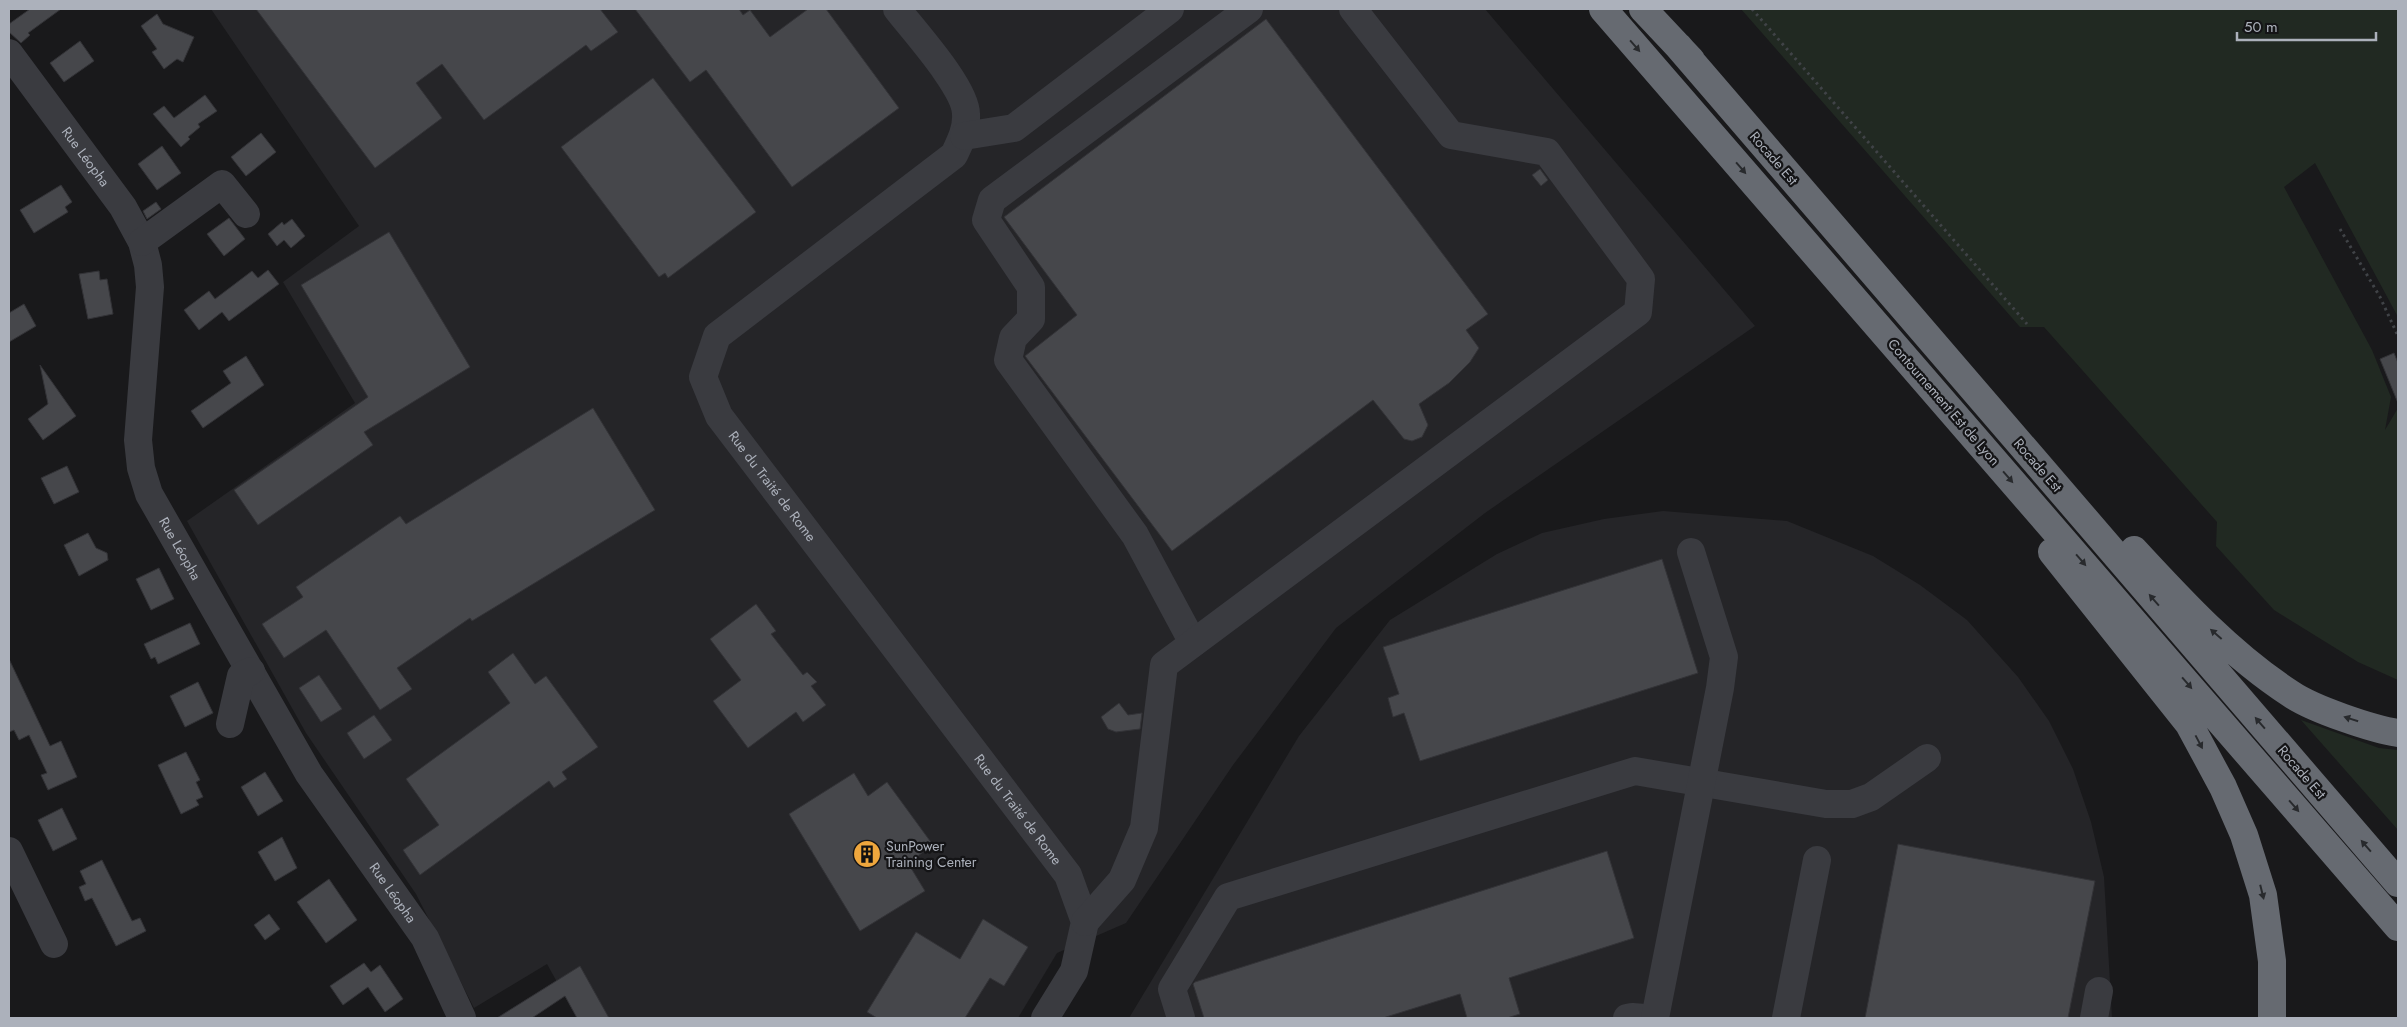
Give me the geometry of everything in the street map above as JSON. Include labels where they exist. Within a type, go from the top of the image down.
[{"type":"highway","name":"Contournement Est de Lyon","points":[[1603,9],[2026,497]]},
{"type":"highway","points":[[1643,9],[1900,284],[2198,619],[2292,696],[2340,716],[2398,733]]},
{"type":"highway","name":"Rocade Est","points":[[1678,46],[2398,883]]},
{"type":"highway","points":[[2026,497],[2043,541],[2190,724],[2223,787],[2244,835],[2263,895],[2272,961],[2272,1018]]},
{"type":"highway","name":"Rocade Est","points":[[2026,497],[2398,927]]},
{"type":"street","name":"Rue du Traité de Rome","points":[[897,9],[960,91],[967,113],[964,136],[954,155],[718,336],[703,377],[719,416],[1068,875],[1085,922]]},
{"type":"street","points":[[964,136],[1014,128],[1170,9]]},
{"type":"street","points":[[1193,643],[1135,535],[1008,360],[1014,338],[1032,319],[1031,287],[986,220],[992,200],[1250,9]]},
{"type":"street","points":[[1044,1018],[1074,971],[1085,922],[1122,880],[1144,828],[1164,665],[1638,312],[1641,279],[1547,152],[1451,134],[1353,9]]},
{"type":"street","name":"Rue Léopha","points":[[9,53],[124,207],[142,242],[148,265],[150,288],[138,440],[141,468],[149,494],[309,774],[425,938],[462,1018]]},
{"type":"street","points":[[142,242],[222,184],[246,214]]},
{"type":"street","points":[[1655,1018],[1702,781],[1724,657],[1691,552]]},
{"type":"street","points":[[230,724],[241,676],[251,671]]},
{"type":"street","points":[[1181,1018],[1172,989],[1228,897],[1635,770],[1826,804],[1852,804],[1870,797],[1927,758]]},
{"type":"street","points":[[9,851],[54,944]]},
{"type":"street","points":[[1786,1018],[1817,860]]},
{"type":"street","points":[[2094,1018],[2099,991]]},
{"type":"street","points":[[1627,1018],[1632,1016],[1645,1018]]},
{"type":"path","points":[[1752,9],[2027,324]]},
{"type":"path","points":[[2340,229],[2380,297],[2398,336]]},
{"type":"shaded area","points":[[211,9],[1485,9],[1755,326],[1485,513],[1336,628],[1233,765],[1126,923],[1057,953],[1018,1018],[577,1018],[547,964],[474,1008],[416,894],[306,733],[187,521],[355,403],[283,282],[359,226]]},
{"type":"shaded area","points":[[1741,9],[2398,9],[2398,317],[2315,163],[2284,187],[2372,350],[2391,397],[2385,430],[2398,408],[2398,680],[2358,662],[2274,610],[2216,546],[2217,522],[2044,327],[2020,327]]},
{"type":"shaded area","points":[[1663,511],[1787,521],[1873,556],[1920,585],[1967,620],[2018,677],[2049,721],[2073,769],[2091,822],[2104,877],[2112,1018],[1129,1018],[1299,736],[1390,620],[1497,554],[1542,533],[1604,519]]},
{"type":"shaded area","points":[[2301,720],[2379,748],[2398,750],[2398,830]]},
{"type":"building","points":[[30,9],[61,9],[28,33],[30,35],[21,43],[9,32],[9,24]]},
{"type":"building","points":[[256,9],[600,9],[618,32],[591,51],[586,45],[484,120],[442,64],[416,83],[442,118],[375,168]]},
{"type":"building","points":[[635,9],[739,9],[743,15],[750,10],[770,37],[808,9],[826,9],[899,108],[792,187],[706,70],[690,82]]},
{"type":"building","points":[[157,14],[163,24],[194,37],[183,62],[177,59],[164,69],[152,52],[157,49],[141,26]]},
{"type":"building","points":[[1266,19],[1488,314],[1466,330],[1479,348],[1470,362],[1449,383],[1419,404],[1428,425],[1422,437],[1412,441],[1404,439],[1373,400],[1172,551],[1025,356],[1077,315],[1004,217]]},
{"type":"building","points":[[80,41],[94,61],[64,82],[50,63]]},
{"type":"building","points":[[653,78],[756,212],[668,278],[665,273],[659,277],[561,147]]},
{"type":"building","points":[[205,95],[217,111],[198,124],[200,127],[188,137],[190,139],[181,147],[153,114],[164,106],[174,118]]},
{"type":"building","points":[[261,133],[276,152],[246,176],[231,157]]},
{"type":"building","points":[[162,146],[181,173],[157,190],[138,164]]},
{"type":"building","points":[[1540,169],[1548,180],[1541,186],[1532,175]]},
{"type":"building","points":[[61,185],[72,202],[65,207],[68,212],[34,233],[20,210]]},
{"type":"building","points":[[156,202],[161,209],[147,219],[143,211]]},
{"type":"building","points":[[229,218],[245,239],[224,256],[207,234]]},
{"type":"building","points":[[292,219],[305,236],[291,248],[284,240],[277,246],[268,234],[282,222],[284,225]]},
{"type":"building","points":[[389,232],[470,367],[364,432],[373,445],[258,525],[234,490],[368,397],[301,285]]},
{"type":"building","points":[[268,270],[279,284],[229,321],[222,312],[199,330],[184,310],[209,291],[215,299],[252,271],[258,278]]},
{"type":"building","points":[[99,271],[100,280],[107,279],[113,314],[88,319],[79,274]]},
{"type":"building","points":[[24,304],[36,326],[9,342],[9,313]]},
{"type":"building","points":[[2394,353],[2398,363],[2398,403],[2380,359]]},
{"type":"building","points":[[246,356],[264,385],[203,428],[191,411],[231,383],[223,371]]},
{"type":"building","points":[[40,365],[76,416],[43,440],[28,419],[48,404]]},
{"type":"building","points":[[593,408],[655,510],[472,621],[470,618],[397,668],[412,689],[380,710],[326,630],[284,658],[262,624],[303,597],[296,587],[400,516],[406,524]]},
{"type":"building","points":[[67,466],[79,492],[54,504],[41,478]]},
{"type":"building","points":[[88,533],[96,548],[107,553],[108,560],[79,576],[64,545]]},
{"type":"building","points":[[1662,559],[1698,673],[1420,761],[1404,713],[1393,717],[1388,698],[1399,694],[1383,647]]},
{"type":"building","points":[[159,568],[174,599],[151,610],[136,579]]},
{"type":"building","points":[[756,604],[776,631],[771,634],[803,675],[807,672],[817,682],[811,686],[826,705],[803,722],[796,712],[748,748],[713,701],[741,680],[710,639]]},
{"type":"building","points":[[190,623],[200,644],[158,664],[155,657],[151,659],[144,644]]},
{"type":"building","points":[[513,653],[535,684],[546,676],[598,747],[562,772],[567,779],[554,788],[549,781],[420,875],[403,850],[439,825],[406,779],[510,703],[488,672]]},
{"type":"building","points":[[9,659],[50,746],[61,741],[77,777],[48,790],[41,775],[47,773],[29,735],[19,740],[14,730],[9,732]]},
{"type":"building","points":[[319,675],[342,709],[321,722],[299,688]]},
{"type":"building","points":[[198,682],[213,713],[185,727],[170,696]]},
{"type":"building","points":[[1119,703],[1128,715],[1142,713],[1140,729],[1116,732],[1108,729],[1101,717]]},
{"type":"building","points":[[374,715],[392,740],[364,759],[347,733]]},
{"type":"building","points":[[186,752],[200,780],[196,782],[203,797],[196,800],[199,805],[181,814],[158,765]]},
{"type":"building","points":[[265,772],[283,801],[258,816],[241,787]]},
{"type":"building","name":"SunPower Training Center","points":[[854,773],[868,796],[887,782],[933,845],[908,863],[925,891],[860,931],[789,814]]},
{"type":"building","points":[[62,808],[77,839],[53,851],[38,820]]},
{"type":"building","points":[[282,837],[297,868],[275,881],[258,852]]},
{"type":"building","points":[[1898,844],[2095,881],[2068,1018],[1865,1018]]},
{"type":"building","points":[[1607,851],[1634,938],[1509,978],[1520,1014],[1507,1018],[1467,1018],[1460,994],[1383,1018],[1204,1018],[1193,984],[1195,982]]},
{"type":"building","points":[[102,860],[132,921],[140,918],[146,931],[116,946],[92,898],[85,901],[79,887],[86,884],[80,871]]},
{"type":"building","points":[[329,879],[357,920],[326,943],[297,902]]},
{"type":"building","points":[[269,914],[280,929],[265,940],[254,925]]},
{"type":"building","points":[[983,919],[1028,947],[1004,986],[990,978],[965,1018],[877,1018],[867,1012],[916,932],[960,959]]},
{"type":"building","points":[[364,963],[371,972],[380,965],[403,999],[385,1012],[368,987],[343,1005],[330,986]]},
{"type":"building","points":[[580,966],[609,1018],[577,1018],[565,996],[532,1018],[497,1018]]},
{"type":"place","name":"SunPower Training Center","points":[[867,854]]}]
